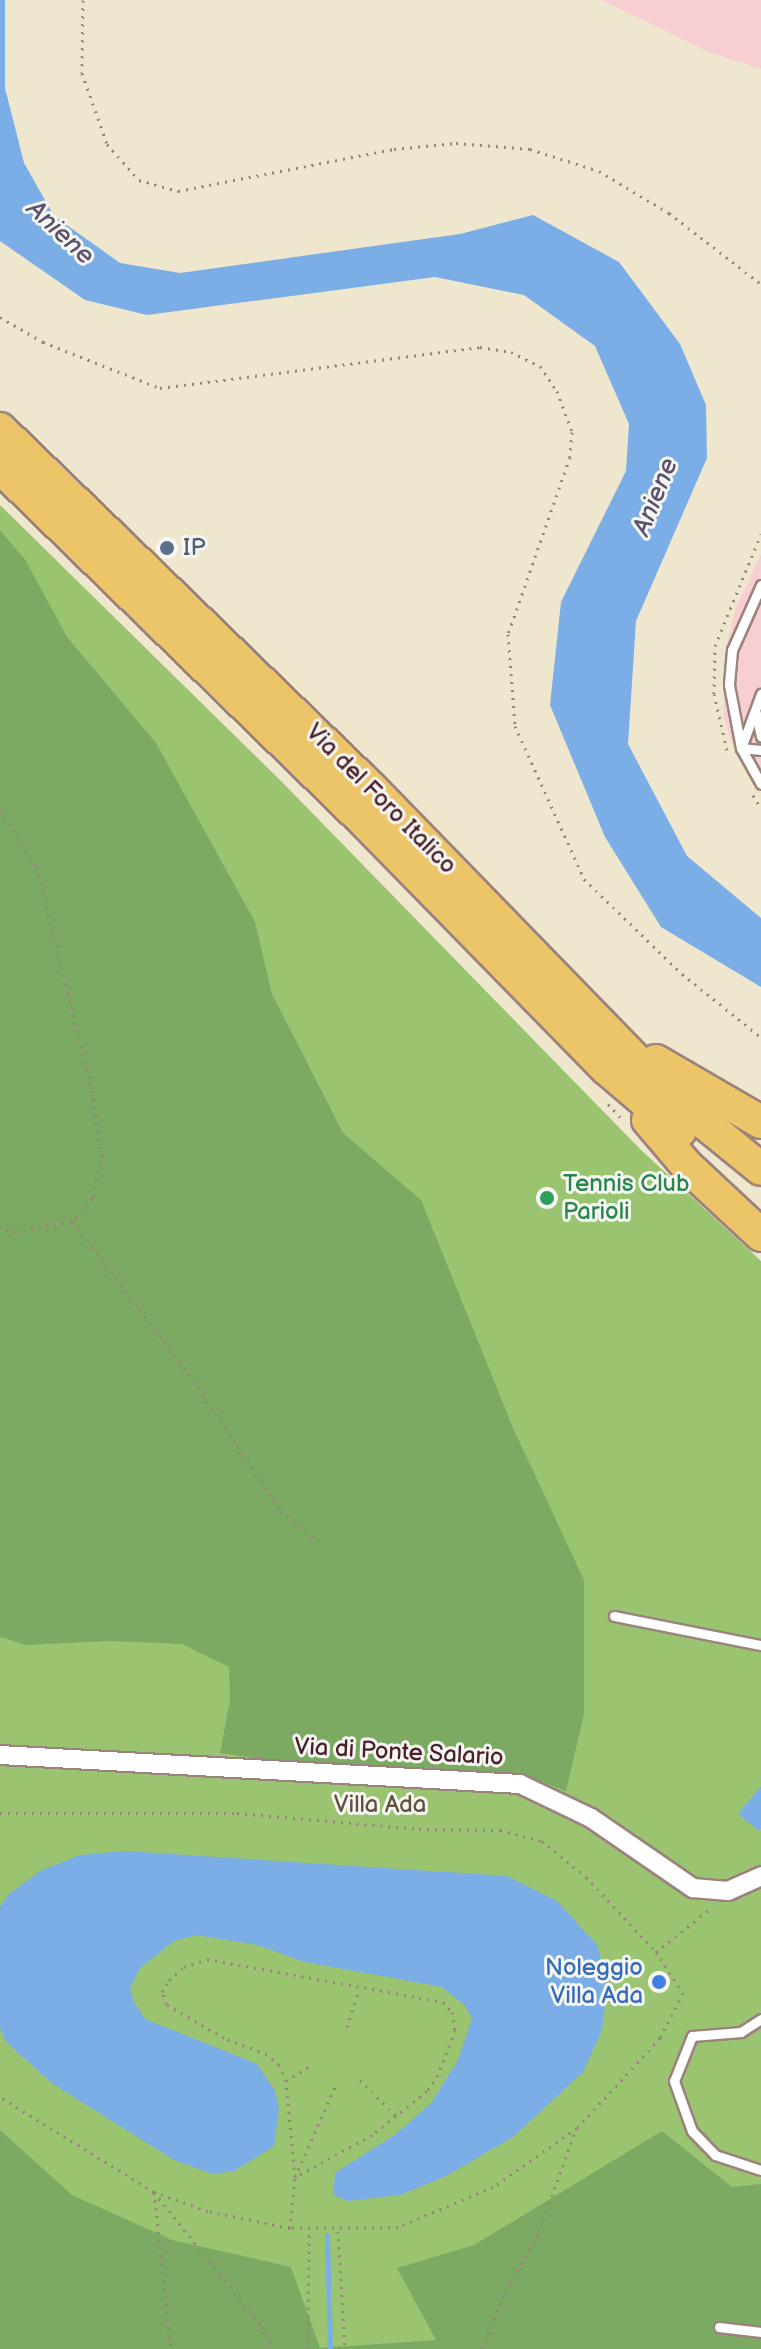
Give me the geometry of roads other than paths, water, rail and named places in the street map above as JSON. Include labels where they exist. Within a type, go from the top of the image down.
[{"type":"highway","name":"Via del Foro Italico","points":[[0,429],[371,788],[599,1024],[708,1127],[761,1169]]},
{"type":"highway","name":"Via del Foro Italico","points":[[0,467],[366,823],[606,1068],[761,1194]]},
{"type":"highway","points":[[599,1024],[761,1122]]},
{"type":"highway","points":[[606,1068],[705,1182],[761,1235]]},
{"type":"highway","points":[[708,1127],[761,1158]]},
{"type":"highway","points":[[705,1182],[761,1221]]},
{"type":"street","name":"Via di Ponte Salario","points":[[0,1755],[520,1784],[591,1818],[682,1883],[709,1893],[728,1891],[761,1876]]},
{"type":"lane","points":[[761,585],[732,650],[729,685],[741,748],[761,784]]},
{"type":"lane","points":[[741,748],[761,694]]},
{"type":"lane","points":[[755,710],[761,736]]},
{"type":"lane","points":[[741,748],[761,750]]},
{"type":"lane","points":[[614,1616],[761,1645]]},
{"type":"lane","points":[[761,2019],[741,2032],[692,2036],[674,2081],[700,2139],[715,2155],[761,2170]]},
{"type":"lane","points":[[719,2327],[761,2332]]},
{"type":"water","name":"Aniene","points":[[0,0],[5,0],[5,88],[24,163],[54,216],[120,263],[180,273],[460,234],[533,215],[619,262],[680,344],[706,405],[707,458],[636,621],[628,744],[687,856],[761,918],[761,987],[661,927],[605,837],[550,705],[561,602],[626,471],[629,424],[595,346],[524,295],[435,277],[147,315],[85,300],[0,241]]},
{"type":"water","points":[[761,1786],[761,1828],[759,1831],[738,1814]]},
{"type":"water","points":[[124,1851],[507,1876],[557,1901],[597,1945],[608,1984],[602,2030],[583,2072],[513,2137],[446,2176],[400,2195],[348,2201],[333,2195],[335,2173],[396,2134],[431,2103],[458,2060],[472,2018],[465,2006],[442,1987],[305,1962],[257,1945],[196,1935],[174,1941],[140,1968],[130,1988],[134,2002],[145,2019],[257,2064],[275,2091],[279,2109],[274,2146],[234,2171],[212,2174],[174,2160],[53,2084],[6,2042],[0,2028],[0,1907],[9,1894],[40,1871],[80,1855]]},
{"type":"waterway","points":[[327,2235],[330,2349]]},
{"type":"place","name":"IP","points":[[167,548]]},
{"type":"place","name":"Tennis Club Parioli","points":[[547,1198]]},
{"type":"place","name":"Noleggio Villa Ada","points":[[659,1982]]},
{"type":"park label","name":"Villa Ada","points":[[380,1805]]}]
